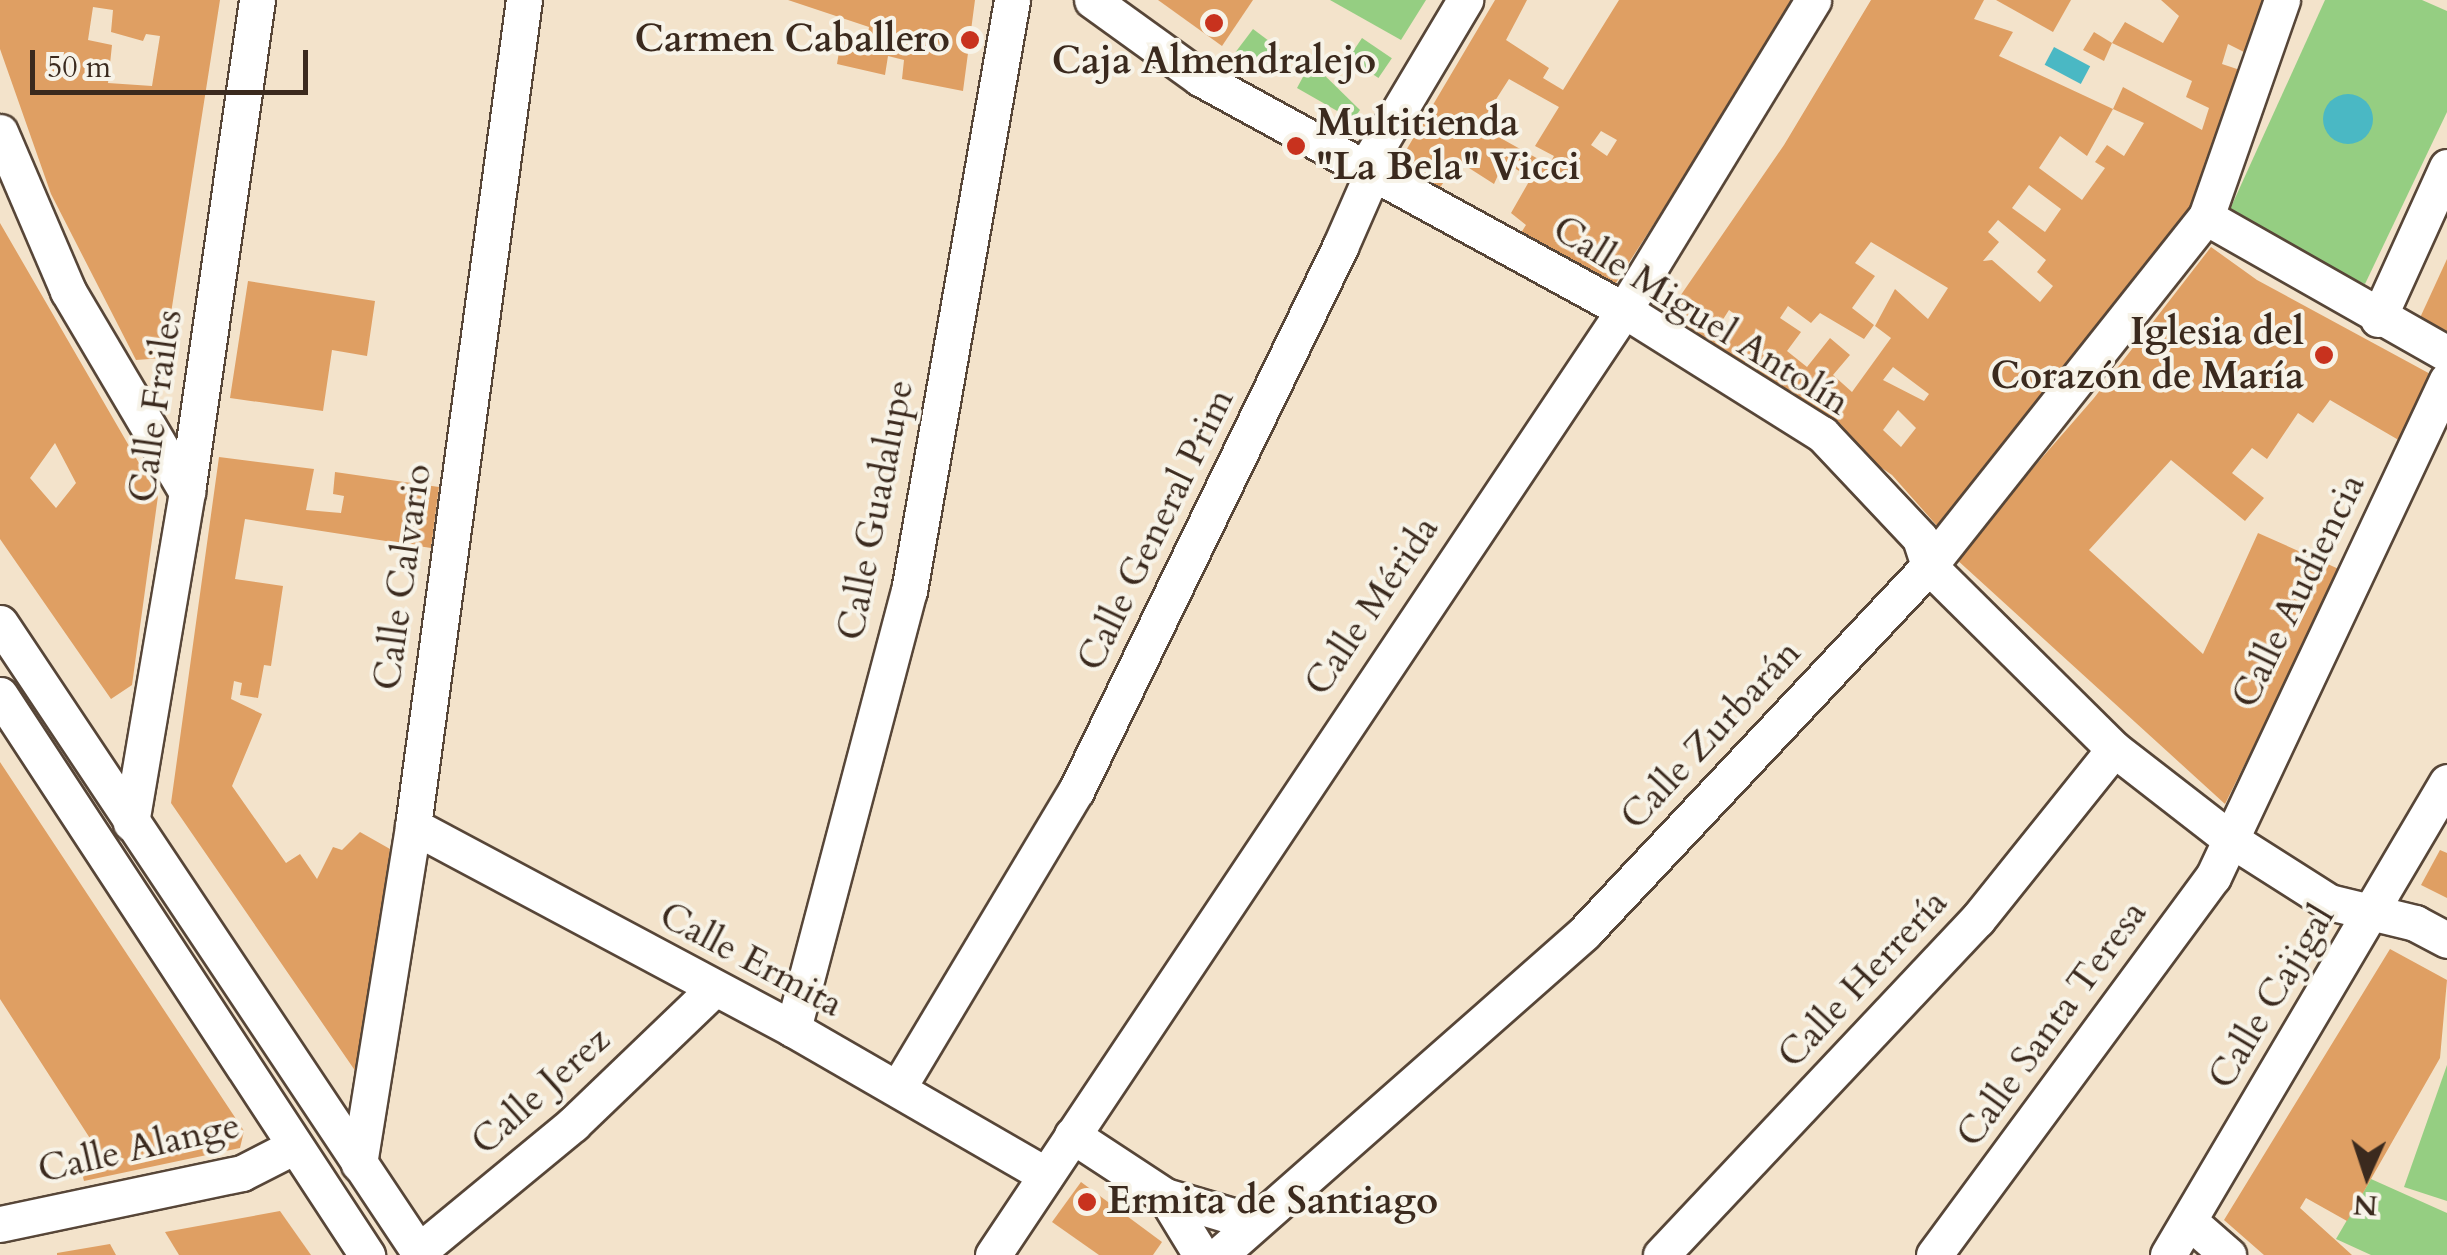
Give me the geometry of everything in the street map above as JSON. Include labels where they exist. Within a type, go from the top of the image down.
[{"type":"street","name":"Calle Frailes","points":[[131,824],[188,492],[257,0]]},
{"type":"street","name":"Calle Calvario","points":[[360,1164],[413,826],[524,0]]},
{"type":"street","name":"Calle Guadalupe","points":[[793,1030],[908,591],[1012,0]]},
{"type":"street","name":"Calle Miguel Antolín","points":[[1092,0],[1200,78],[1624,310],[1822,434],[1920,538],[1929,566],[2114,749],[2230,839],[2328,902],[2371,912],[2447,940]]},
{"type":"street","name":"Calle General Prim","points":[[898,1088],[1076,791],[1340,247],[1368,181],[1366,168],[1465,0]]},
{"type":"street","name":"Calle Mérida","points":[[992,1255],[1624,310],[1814,0]]},
{"type":"street","name":"Calle Zurbarán","points":[[1220,1255],[1584,933],[1929,566],[2206,218],[2282,0]]},
{"type":"street","points":[[0,132],[68,291],[188,492]]},
{"type":"street","points":[[2378,320],[2447,166]]},
{"type":"street","points":[[2206,218],[2378,320],[2447,354]]},
{"type":"street","name":"Calle Audiencia","points":[[2230,839],[2447,380]]},
{"type":"street","points":[[0,623],[420,1253]]},
{"type":"street","points":[[0,695],[368,1255]]},
{"type":"street","name":"Calle Herrería","points":[[1661,1255],[1976,920],[2114,749]]},
{"type":"street","name":"Calle Cajigal","points":[[2168,1255],[2447,782]]},
{"type":"street","name":"Calle Ermita","points":[[413,826],[793,1030],[1046,1174]]},
{"type":"street","name":"Calle Santa Teresa","points":[[1934,1255],[2214,877],[2230,839]]},
{"type":"street","name":"Calle Jerez","points":[[420,1253],[573,1124],[714,989]]},
{"type":"street","points":[[1072,1134],[1165,1196],[1253,1222]]},
{"type":"street","name":"Calle Alange","points":[[0,1224],[242,1173],[295,1146]]},
{"type":"street","points":[[1165,1196],[1201,1255]]},
{"type":"street","points":[[2189,1221],[2228,1255]]},
{"type":"green space","points":[[1330,0],[1426,0],[1401,40]]},
{"type":"green space","points":[[2325,0],[2422,0],[2447,11],[2447,112],[2365,284],[2226,218]]},
{"type":"green space","points":[[1253,29],[1280,49],[1262,73],[1235,53]]},
{"type":"green space","points":[[1362,38],[1392,58],[1378,78],[1349,58]]},
{"type":"green space","points":[[1311,62],[1360,110],[1353,120],[1297,88]]},
{"type":"green space","points":[[2447,1065],[2447,1201],[2404,1187]]},
{"type":"green space","points":[[2371,1179],[2447,1213],[2447,1255],[2371,1255],[2336,1239]]},
{"type":"water","points":[[2054,47],[2090,66],[2081,84],[2045,65]]},
{"type":"water","points":[[2348,94],[2365,102],[2373,119],[2365,136],[2348,144],[2331,136],[2323,119],[2331,102]]},
{"type":"building","points":[[0,0],[220,0],[164,358],[136,360],[51,194],[0,49]],"holes":[[[93,7],[113,10],[111,32],[143,41],[146,34],[160,36],[152,86],[108,83],[112,45],[88,40]]]},
{"type":"building","points":[[788,0],[975,0],[963,91],[902,79],[904,60],[888,56],[885,75],[837,64],[842,34],[867,40],[869,27]]},
{"type":"building","name":"Caja Almendralejo","points":[[1158,0],[1253,0],[1222,46]]},
{"type":"building","points":[[1495,0],[1527,0],[1506,40],[1549,68],[1543,78],[1563,90],[1619,0],[1798,0],[1610,292],[1517,239],[1526,225],[1511,213],[1531,178],[1504,162],[1494,184],[1458,161],[1437,192],[1395,169]],"holes":[[[1509,79],[1559,107],[1535,146],[1554,156],[1549,165],[1479,126]],[[1601,131],[1617,140],[1607,156],[1591,145]]]},
{"type":"building","points":[[1871,0],[1984,0],[1974,19],[2013,32],[1999,56],[2113,109],[2123,87],[2202,130],[2209,108],[2186,97],[2192,81],[2112,43],[2125,22],[2163,43],[2179,16],[2161,0],[2264,0],[2250,55],[2228,44],[2222,64],[2246,72],[2204,196],[1939,528],[1892,475],[1751,379],[1760,365],[1748,357],[1739,371],[1663,321],[1784,145]],"holes":[[[2113,109],[2144,123],[2124,156],[2107,145],[2095,162],[2105,168],[2082,200],[2039,168],[2060,136],[2087,156]],[[2029,185],[2061,209],[2045,232],[2012,208]],[[1998,220],[2046,260],[2037,272],[2053,286],[2040,302],[1992,260],[1983,261],[1999,242],[1988,232]],[[1871,242],[1948,288],[1928,319],[1895,289],[1875,326],[1891,338],[1852,392],[1833,375],[1850,355],[1830,338],[1807,367],[1787,351],[1801,332],[1780,318],[1788,306],[1811,323],[1820,313],[1864,339],[1874,325],[1852,308],[1875,276],[1855,263]],[[1729,310],[1736,315],[1729,325],[1722,321]],[[1893,367],[1929,394],[1924,401],[1883,380]],[[1898,410],[1916,428],[1901,447],[1883,430]]]},
{"type":"building","points":[[1996,0],[2071,0],[2053,32]]},
{"type":"building","points":[[2094,32],[2112,43],[2104,61],[2083,50]]},
{"type":"building","points":[[0,223],[158,496],[132,685],[111,699],[0,539]],"holes":[[[55,443],[76,483],[56,508],[30,478]]]},
{"type":"building","points":[[2211,247],[2257,280],[2434,376],[2402,442],[2330,400],[2313,423],[2298,413],[2267,459],[2252,448],[2232,473],[2264,498],[2245,521],[2171,460],[2089,550],[2203,654],[2258,533],[2341,570],[2225,804],[1955,558],[2094,398]]},
{"type":"building","points":[[2447,259],[2447,333],[2419,320]]},
{"type":"building","points":[[248,281],[375,301],[367,356],[332,350],[323,411],[230,398]]},
{"type":"building","points":[[219,457],[314,469],[306,510],[341,513],[344,496],[333,494],[335,472],[439,487],[431,548],[245,519],[235,579],[283,586],[271,666],[264,665],[258,698],[240,695],[242,683],[234,681],[231,699],[262,714],[232,786],[286,863],[300,854],[317,879],[333,847],[342,850],[360,832],[390,849],[356,1072],[171,803]]},
{"type":"building","points":[[0,762],[244,1131],[240,1148],[84,1181],[80,1166],[104,1160],[0,999]]},
{"type":"building","points":[[2440,850],[2447,853],[2447,898],[2421,885]]},
{"type":"building","points":[[2390,949],[2447,980],[2440,1058],[2347,1221],[2306,1198],[2300,1208],[2352,1255],[2264,1255],[2224,1220]]},
{"type":"building","name":"Ermita de Santiago","points":[[1081,1182],[1162,1242],[1153,1255],[1099,1255],[1052,1222]]},
{"type":"building","points":[[280,1211],[311,1255],[179,1255],[165,1232]]},
{"type":"building","points":[[110,1244],[116,1255],[57,1255],[57,1253]]},
{"type":"place","name":"Caja Almendralejo","points":[[1214,23]]},
{"type":"place","name":"Carmen Caballero","points":[[970,40]]},
{"type":"place","name":"Multitienda \"La Bela\" Vicci","points":[[1296,146]]},
{"type":"place","name":"Iglesia del Corazón de María","points":[[2324,355]]},
{"type":"place","name":"Ermita de Santiago","points":[[1087,1202]]}]
